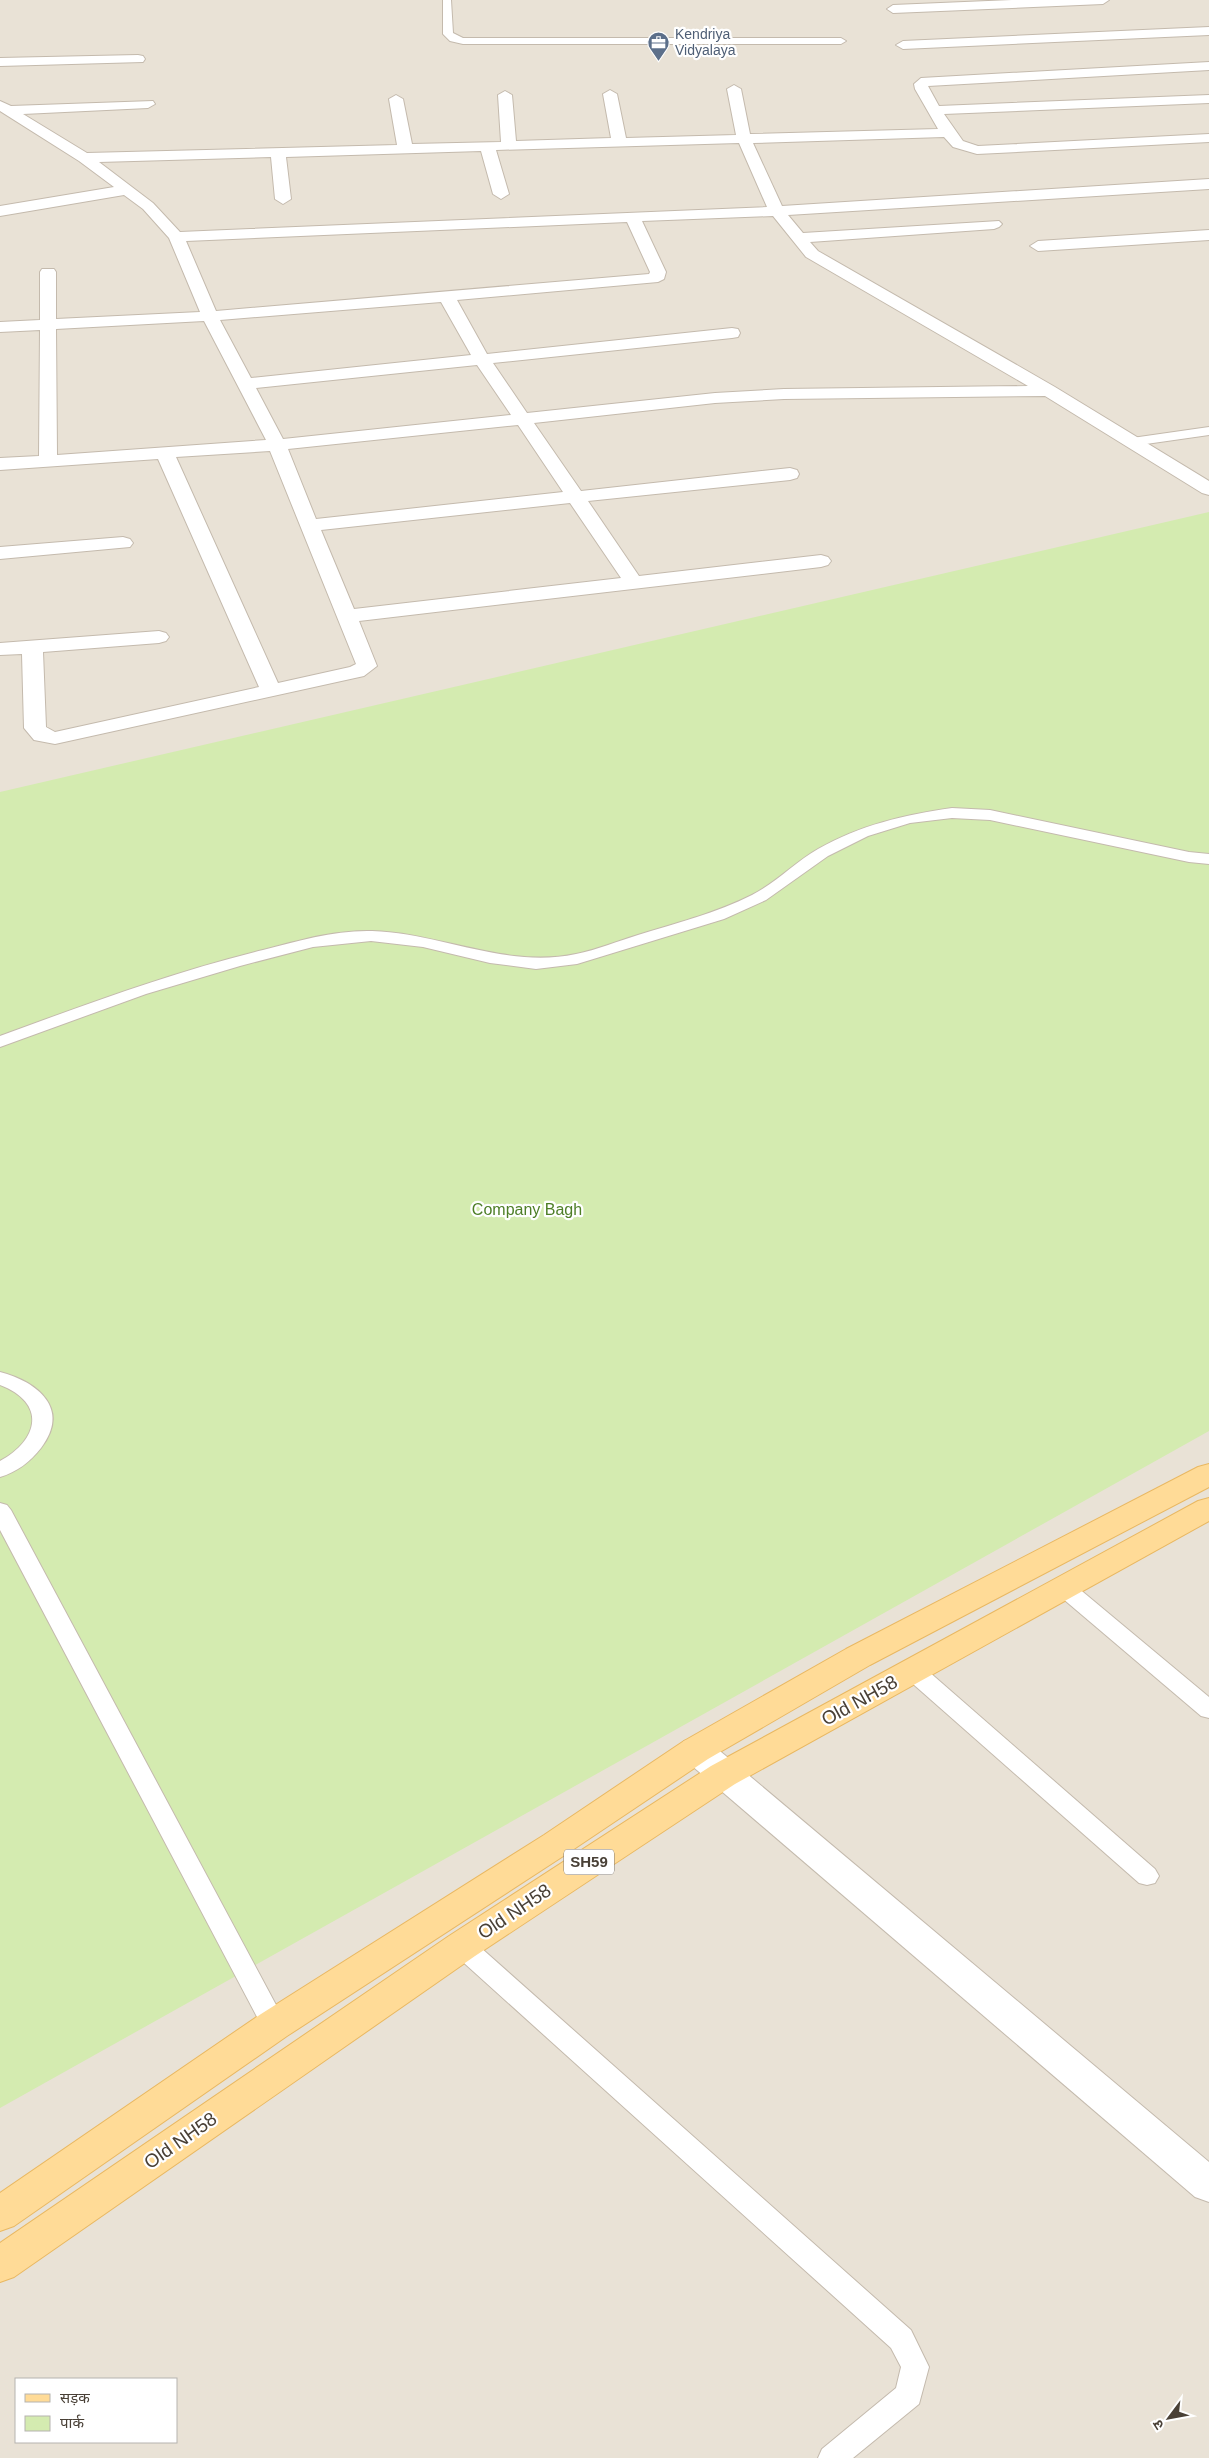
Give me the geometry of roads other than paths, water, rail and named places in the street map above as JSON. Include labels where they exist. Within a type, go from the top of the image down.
[{"type":"main road","name":"Old NH58","points":[[0,2214],[274,2025],[480,1893],[696,1750],[858,1657],[1209,1474]]},
{"type":"main road","name":"Old NH58","points":[[0,2265],[462,1946],[723,1775],[1209,1508]]},
{"type":"main road","points":[[480,1893],[505,1918]]},
{"type":"street","points":[[892,9],[1102,0]]},
{"type":"street","points":[[903,45],[1209,31]]},
{"type":"street","points":[[0,62],[138,59]]},
{"type":"street","points":[[1209,66],[926,81],[920,84],[948,133],[958,144],[978,150],[1209,138]]},
{"type":"street","points":[[734,89],[744,139],[777,210],[812,254],[823,263],[857,280],[1049,391],[1209,489]]},
{"type":"street","points":[[610,94],[619,141]]},
{"type":"street","points":[[505,95],[509,144]]},
{"type":"street","points":[[396,99],[405,148]]},
{"type":"street","points":[[935,110],[1209,99]]},
{"type":"street","points":[[4,107],[148,104]]},
{"type":"street","points":[[4,107],[84,158],[154,212],[176,237],[210,316],[277,445],[367,666],[365,670],[272,692],[55,738],[42,735],[35,728],[32,646]]},
{"type":"street","points":[[84,158],[509,144],[948,133]]},
{"type":"street","points":[[487,145],[501,194]]},
{"type":"street","points":[[278,152],[283,199]]},
{"type":"street","points":[[176,237],[633,218],[1209,184]]},
{"type":"street","points":[[0,211],[126,190]]},
{"type":"street","points":[[0,327],[210,316],[447,298],[652,279],[658,276],[658,272],[633,218]]},
{"type":"street","points":[[798,238],[994,224]]},
{"type":"street","points":[[1038,246],[1209,235]]},
{"type":"street","points":[[48,272],[48,462]]},
{"type":"street","points":[[447,298],[482,360],[635,584]]},
{"type":"street","points":[[246,384],[732,333]]},
{"type":"street","points":[[0,464],[277,445],[748,396],[1049,391]]},
{"type":"street","points":[[165,454],[272,692]]},
{"type":"street","points":[[310,525],[790,474]]},
{"type":"street","points":[[0,553],[123,543]]},
{"type":"street","points":[[346,616],[821,561]]},
{"type":"street","points":[[0,648],[159,637]]},
{"type":"street","points":[[696,1750],[723,1775],[1209,2185]]},
{"type":"lane","points":[[447,0],[448,34],[453,39],[463,41],[841,41]]},
{"type":"lane","points":[[1132,442],[1209,431]]},
{"type":"lane","points":[[0,1042],[140,990],[234,962],[313,942],[371,936],[423,942],[490,958],[536,964],[577,959],[718,916],[760,896],[822,853],[863,833],[908,819],[952,813],[990,815],[1189,856],[1209,858]]},
{"type":"lane","points":[[0,1378],[19,1385],[36,1398],[43,1415],[41,1433],[29,1451],[9,1467],[0,1470]]},
{"type":"lane","points":[[0,1510],[274,2025]]},
{"type":"lane","points":[[1063,1588],[1209,1710]]},
{"type":"lane","points":[[912,1670],[1147,1876]]},
{"type":"lane","points":[[462,1946],[901,2339],[915,2367],[909,2395],[832,2458]]},
{"type":"place","name":"Kendriya Vidyalaya","points":[[659,61]]},
{"type":"park label","name":"Company Bagh","points":[[527,1209]]}]
